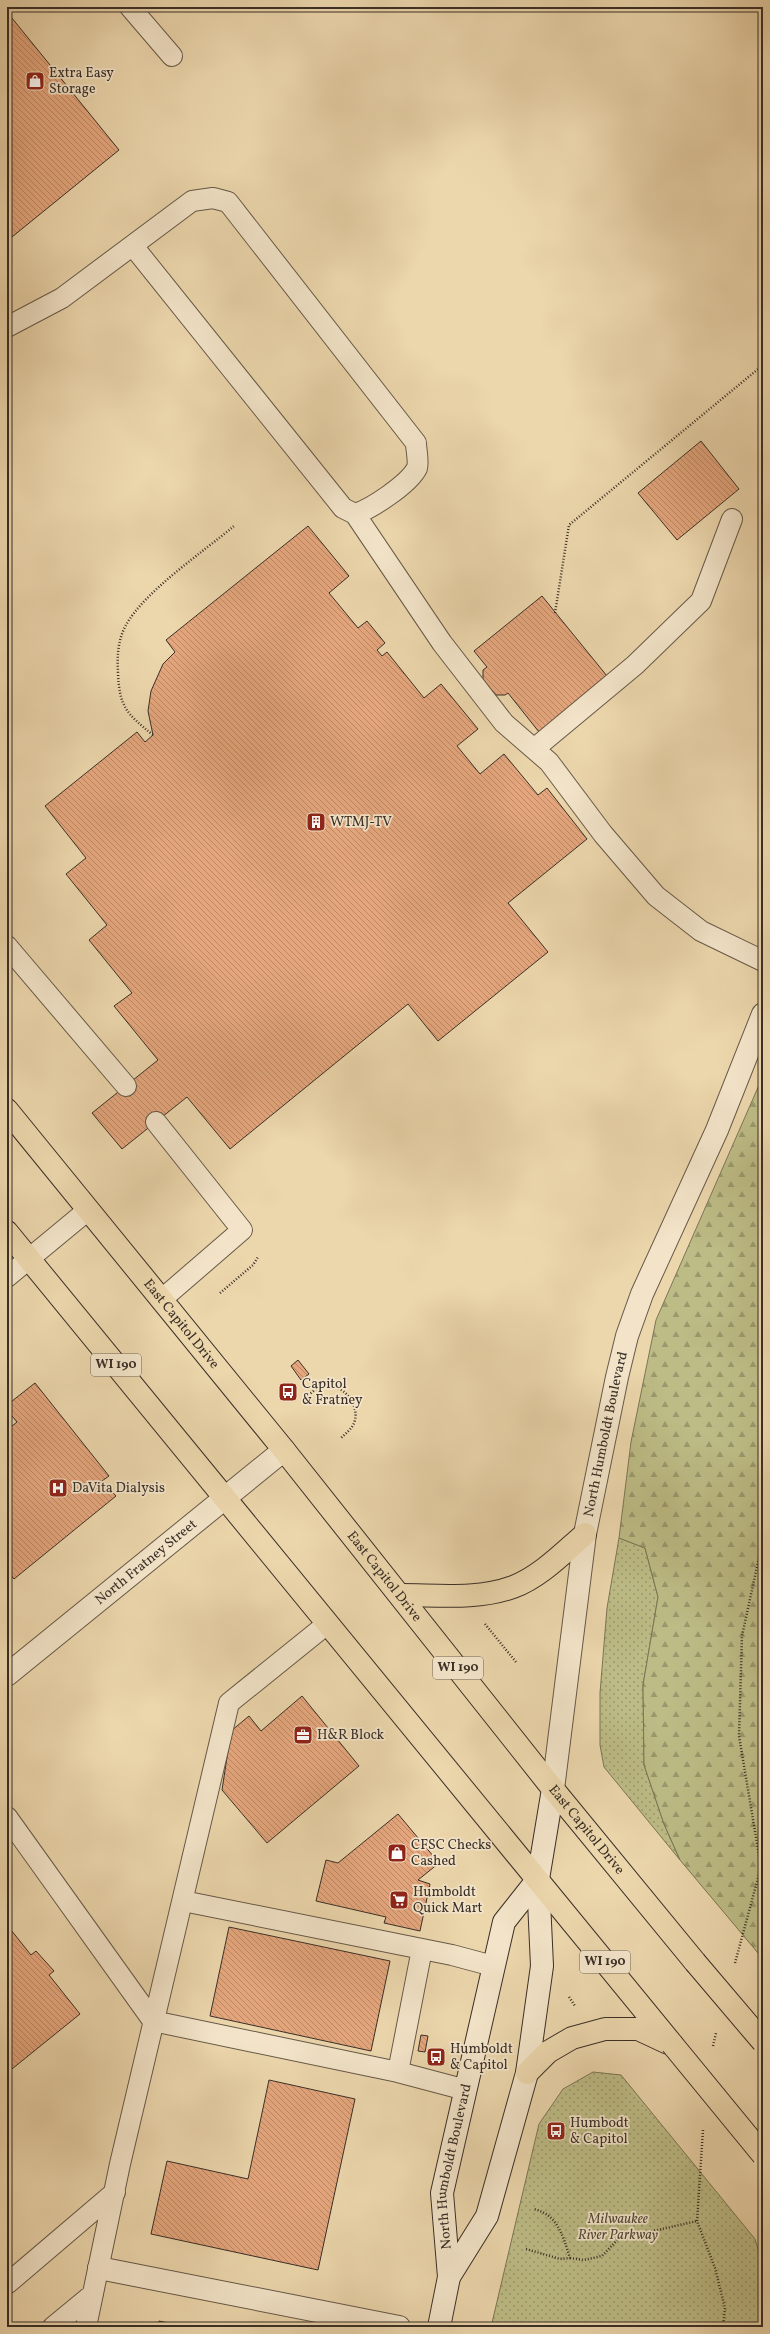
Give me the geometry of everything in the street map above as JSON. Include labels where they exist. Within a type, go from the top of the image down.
[{"type":"main road","name":"East Capitol Drive","points":[[7,1110],[284,1450],[553,1789],[763,2042]]},
{"type":"main road","name":"WI 190","points":[[7,1232],[326,1624],[538,1879],[763,2155]]},
{"type":"main road","points":[[400,1595],[465,1596],[486,1594],[514,1586],[541,1570],[585,1534]]},
{"type":"main road","points":[[527,2074],[548,2052],[566,2041],[604,2029],[638,2029],[672,2044]]},
{"type":"street","name":"North Humboldt Boulevard","points":[[449,2277],[487,2216],[527,2074],[542,1966],[538,1879],[553,1789],[585,1534],[617,1377],[627,1336],[642,1294],[718,1130],[763,1014]]},
{"type":"street","name":"North Fratney Street","points":[[7,1675],[284,1450]]},
{"type":"street","name":"North Humboldt Boulevard","points":[[439,2327],[449,2277],[442,2194],[504,1922],[538,1879]]},
{"type":"street","points":[[99,2268],[399,2327]]},
{"type":"lane","points":[[130,7],[172,56]]},
{"type":"lane","points":[[7,327],[62,298],[192,201],[213,198],[228,202],[416,443],[417,467],[408,480],[366,510],[349,511]]},
{"type":"lane","points":[[133,246],[349,511],[442,643],[504,723],[549,762],[604,834],[656,896],[700,931],[763,961]]},
{"type":"lane","points":[[534,748],[635,665],[701,601],[732,519]]},
{"type":"lane","points":[[7,946],[126,1086]]},
{"type":"lane","points":[[156,1122],[242,1230],[161,1300]]},
{"type":"lane","points":[[7,1277],[30,1260],[88,1210]]},
{"type":"lane","points":[[86,2327],[153,2021],[183,1901],[229,1703],[326,1624]]},
{"type":"lane","points":[[7,1817],[153,2021],[398,2072],[466,2090]]},
{"type":"lane","points":[[183,1901],[422,1949],[493,1966]]},
{"type":"lane","points":[[398,2072],[422,1949]]},
{"type":"lane","points":[[7,2284],[115,2192]]},
{"type":"lane","points":[[53,2327],[93,2294]]},
{"type":"path","points":[[555,613],[570,525],[763,365]]},
{"type":"path","points":[[153,735],[130,716],[124,706],[118,680],[117,652],[126,625],[141,604],[234,526]]},
{"type":"path","points":[[306,1397],[324,1386],[337,1387],[349,1395],[354,1408],[354,1422],[340,1440]]},
{"type":"path","points":[[735,1965],[761,1867],[739,1736],[742,1636],[763,1539]]},
{"type":"path","points":[[482,1620],[516,1662]]},
{"type":"path","points":[[712,2048],[718,2025]]},
{"type":"path","points":[[704,2126],[697,2221],[715,2268],[726,2308],[724,2327]]},
{"type":"path","points":[[534,2209],[544,2212],[552,2218],[560,2229],[570,2258]]},
{"type":"path","points":[[526,2249],[553,2258],[584,2260],[602,2256],[618,2239],[697,2221]]},
{"type":"green space","points":[[763,1076],[763,1959],[680,1860],[664,1824],[644,1765],[643,1685],[658,1597],[645,1548],[619,1538],[631,1442],[656,1320]]},
{"type":"green space","points":[[619,1538],[645,1548],[658,1597],[643,1685],[644,1765],[664,1824],[680,1860],[604,1767],[600,1745],[600,1693],[607,1608]]},
{"type":"green space","name":"Milwaukee River Parkway","points":[[593,2072],[621,2075],[755,2239],[763,2266],[761,2327],[491,2327],[539,2124],[563,2089]]},
{"type":"building","name":"Extra Easy Storage","points":[[7,12],[119,150],[7,241]]},
{"type":"building","points":[[701,441],[739,489],[677,540],[638,493]]},
{"type":"building","name":"WTMJ-TV","points":[[308,526],[349,576],[329,593],[358,628],[367,621],[385,643],[377,650],[382,656],[387,652],[424,698],[441,684],[478,729],[457,746],[480,774],[504,754],[538,795],[547,788],[587,839],[508,903],[548,952],[438,1041],[408,1004],[230,1149],[187,1097],[122,1149],[92,1113],[158,1060],[114,1006],[132,993],[89,940],[107,925],[66,874],[86,858],[45,806],[137,732],[145,742],[153,735],[148,711],[151,691],[163,664],[175,652],[166,640]]},
{"type":"building","points":[[542,596],[607,676],[539,732],[508,693],[505,695],[496,695],[483,680],[483,670],[487,667],[474,651]]},
{"type":"building","points":[[298,1360],[309,1374],[301,1380],[291,1366]]},
{"type":"building","name":"DaVita Dialysis","points":[[35,1383],[109,1476],[102,1481],[116,1496],[14,1579],[7,1570],[7,1430],[17,1422],[7,1410],[7,1405]]},
{"type":"building","points":[[302,1696],[359,1766],[267,1843],[222,1790],[231,1731],[249,1716],[261,1731]]},
{"type":"building","points":[[398,1814],[439,1863],[418,1880],[430,1884],[420,1931],[384,1923],[386,1917],[316,1901],[326,1860],[338,1863]]},
{"type":"building","points":[[7,1925],[31,1955],[36,1951],[54,1971],[49,1975],[80,2014],[7,2073]]},
{"type":"building","points":[[229,1927],[390,1961],[371,2051],[210,2016]]},
{"type":"building","points":[[421,2035],[428,2036],[425,2052],[418,2051]]},
{"type":"building","points":[[269,2080],[355,2099],[318,2270],[151,2234],[167,2161],[248,2179]]},
{"type":"building","points":[[159,2321],[188,2327],[158,2327]]},
{"type":"place","name":"Extra Easy Storage","points":[[35,81]]},
{"type":"place","name":"WTMJ-TV","points":[[316,822]]},
{"type":"place","name":"Capitol & Fratney","points":[[288,1392]]},
{"type":"place","name":"DaVita Dialysis","points":[[58,1488]]},
{"type":"place","name":"H&R Block","points":[[303,1735]]},
{"type":"place","name":"CFSC Checks Cashed","points":[[397,1853]]},
{"type":"place","name":"Humboldt Quick Mart","points":[[399,1900]]},
{"type":"place","name":"Humboldt & Capitol","points":[[436,2057]]},
{"type":"place","name":"Humbodt & Capitol","points":[[556,2131]]}]
